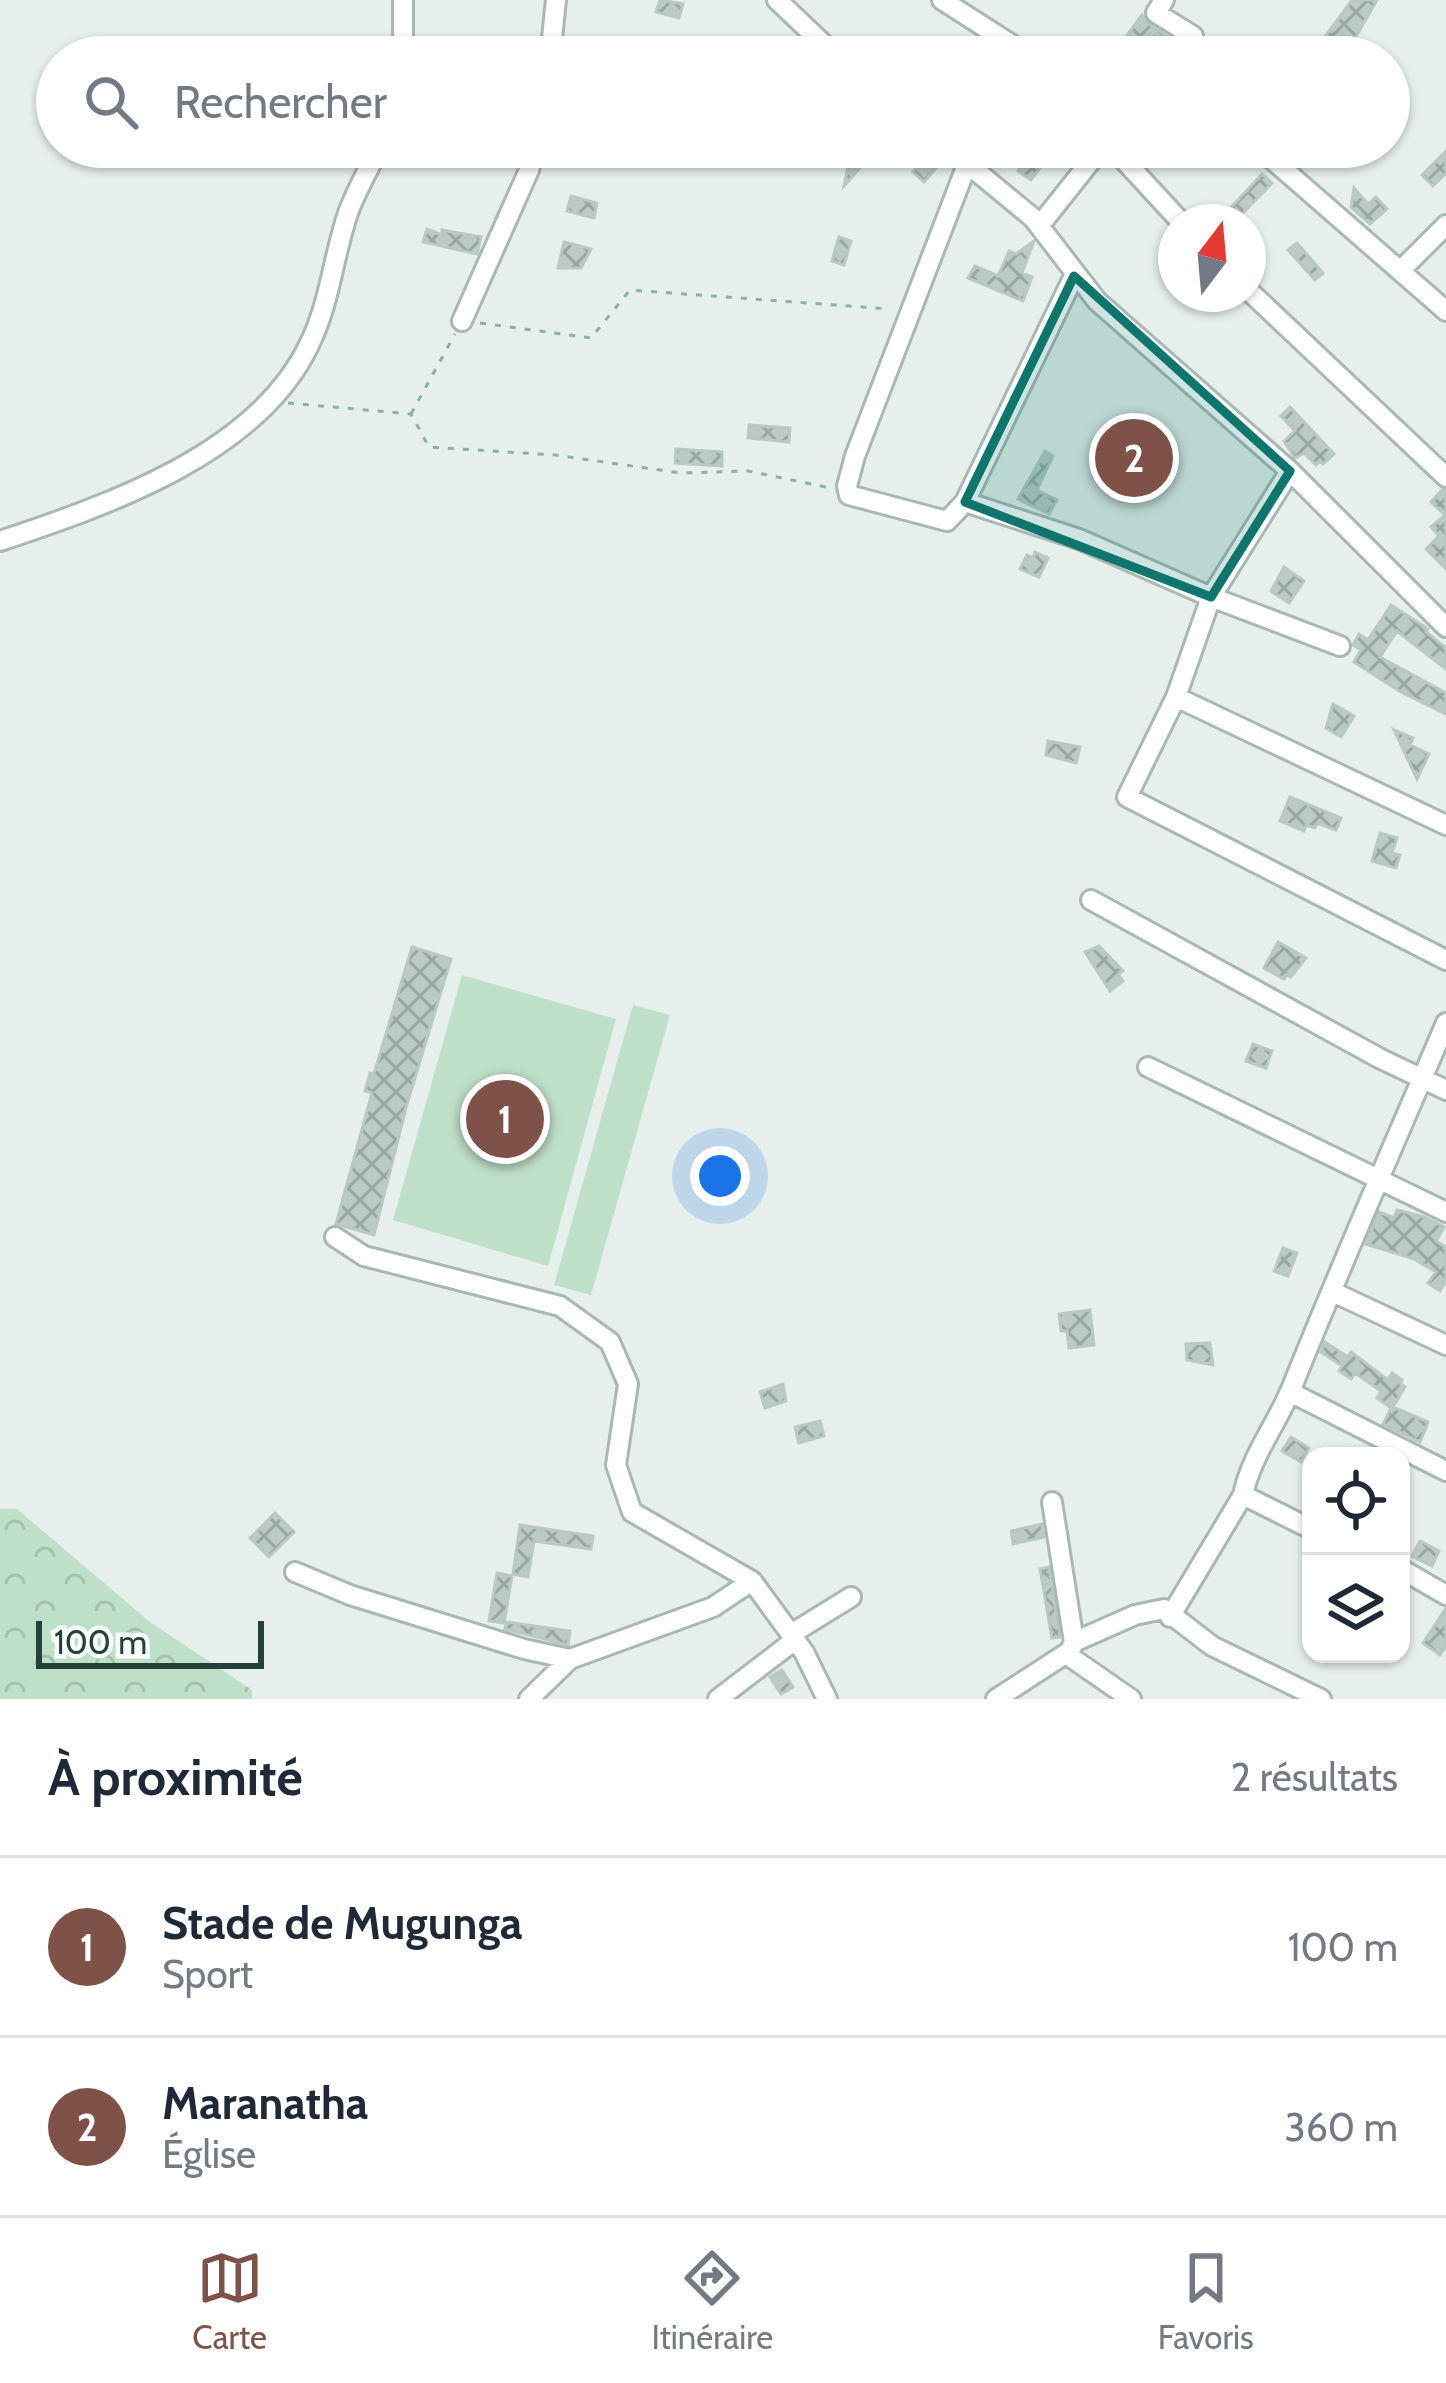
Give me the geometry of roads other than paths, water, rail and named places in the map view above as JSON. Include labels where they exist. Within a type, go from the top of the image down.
[{"type":"street","points":[[403,0],[403,36]]},
{"type":"street","points":[[552,36],[556,0]]},
{"type":"street","points":[[777,0],[815,36]]},
{"type":"street","points":[[943,0],[999,36]]},
{"type":"street","points":[[1136,0],[1160,7],[1193,36]]},
{"type":"street","points":[[0,542],[111,499],[184,464],[273,402],[308,349],[326,306],[348,212],[370,168]]},
{"type":"street","points":[[462,321],[530,168]]},
{"type":"street","points":[[966,168],[855,456],[849,495],[947,521],[965,502],[1074,276]]},
{"type":"street","points":[[974,168],[1040,225],[1097,301],[1290,471],[1446,627]]},
{"type":"street","points":[[1040,225],[1085,168]]},
{"type":"street","points":[[1131,168],[1164,204]]},
{"type":"street","points":[[1282,168],[1446,311]]},
{"type":"street","points":[[1400,271],[1446,226]]},
{"type":"street","points":[[1266,307],[1446,477]]},
{"type":"street","points":[[1290,471],[1211,597],[1176,697],[1127,797],[1446,960]]},
{"type":"street","points":[[965,502],[1079,539],[1340,646]]},
{"type":"street","points":[[1176,697],[1446,825]]},
{"type":"street","points":[[1091,900],[1446,1090]]},
{"type":"street","points":[[1170,1617],[1243,1495],[1446,1023]]},
{"type":"street","points":[[1148,1067],[1446,1212]]},
{"type":"street","points":[[335,1237],[364,1256],[560,1306],[610,1342],[628,1384],[616,1465],[632,1512],[752,1581],[793,1637],[827,1699]]},
{"type":"street","points":[[1333,1292],[1446,1345]]},
{"type":"street","points":[[1290,1392],[1446,1472]]},
{"type":"street","points":[[1243,1495],[1302,1524]]},
{"type":"street","points":[[1052,1502],[1070,1648],[1131,1699]]},
{"type":"street","points":[[295,1572],[350,1595],[570,1659]]},
{"type":"street","points":[[1410,1574],[1446,1595]]},
{"type":"street","points":[[529,1699],[570,1659],[713,1607],[752,1581]]},
{"type":"street","points":[[718,1699],[851,1597]]},
{"type":"street","points":[[996,1699],[1070,1648],[1135,1615],[1164,1609],[1211,1646],[1321,1699]]},
{"type":"place","name":"Maranatha","points":[[1134,458]]},
{"type":"place","name":"Stade de Mugunga","points":[[505,1119]]}]
